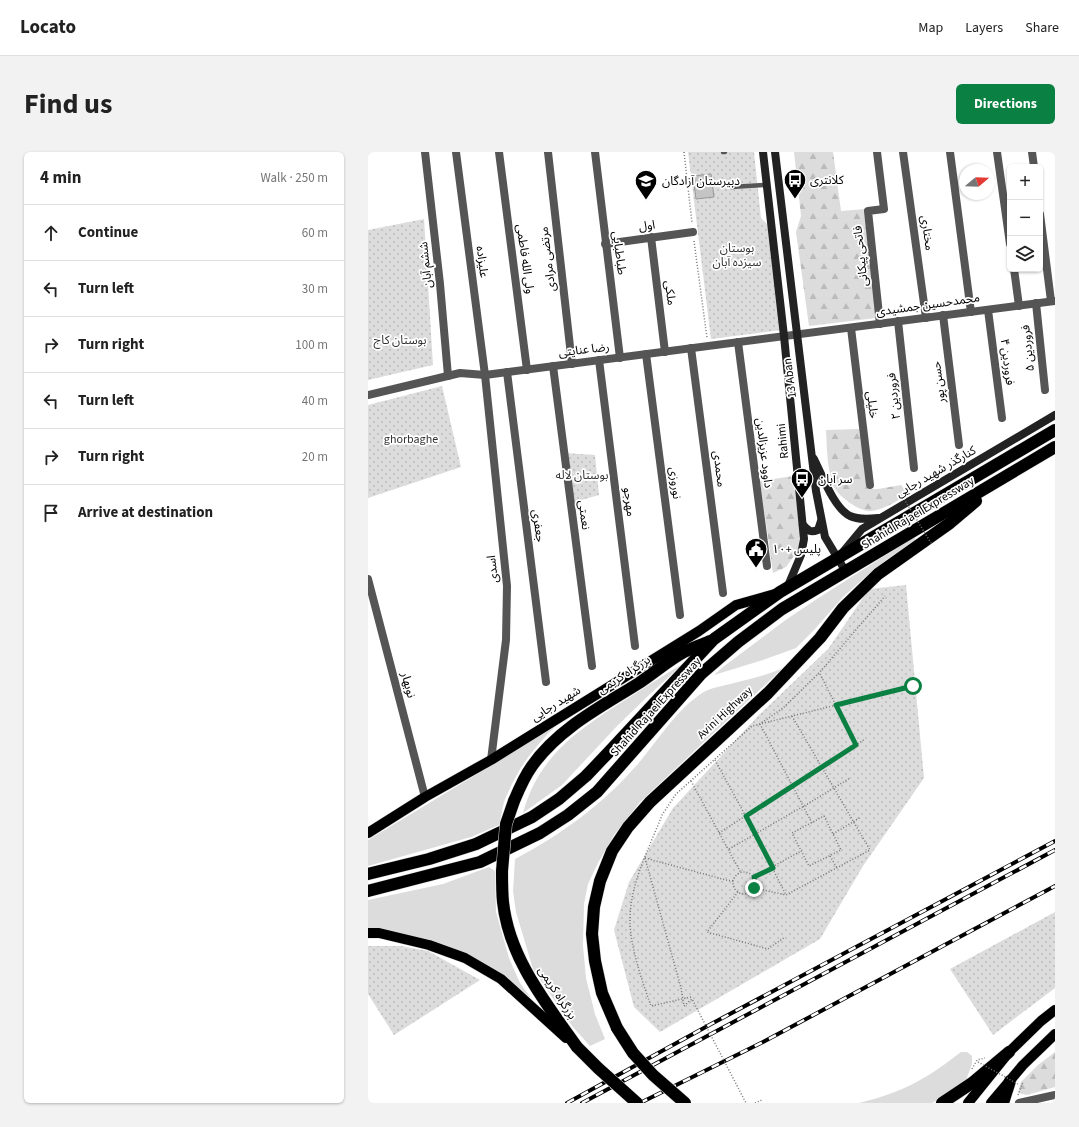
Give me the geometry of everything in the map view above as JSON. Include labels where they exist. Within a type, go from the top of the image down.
[{"type":"highway","name":"Shahid Rajaei Expressway","points":[[368,874],[429,859],[476,844],[532,817],[559,799],[586,776],[714,639],[784,590],[1055,430]]},
{"type":"highway","name":"Shahid Rajaei Expressway","points":[[368,891],[480,862],[540,833],[563,818],[597,792],[701,674],[738,642],[782,610],[1055,447]]},
{"type":"highway","name":"Avini Highway","points":[[685,1103],[653,1074],[633,1053],[617,1028],[602,993],[595,961],[592,934],[594,907],[600,881],[612,852],[628,827],[650,802],[768,692],[820,638],[843,608],[878,574],[950,523],[1000,480]]},
{"type":"highway","name":"بزرگراه کریمی","points":[[637,1103],[577,1047],[537,990],[521,962],[509,930],[503,902],[502,871],[506,824],[521,785],[532,766],[545,750],[563,733],[684,652],[714,639]]},
{"type":"highway","points":[[942,1103],[972,1083],[1009,1052]]},
{"type":"highway","points":[[1003,1103],[1014,1083]]},
{"type":"main road","points":[[763,152],[784,336]]},
{"type":"main road","points":[[775,152],[801,334]]},
{"type":"main road","name":"13 Aban","points":[[801,334],[811,452],[816,491],[825,537],[837,558]]},
{"type":"main road","name":"Rahimi","points":[[784,336],[804,539],[801,555],[784,590]]},
{"type":"main road","name":"کنارگذر شهید رجایی","points":[[837,558],[862,529],[1055,415]]},
{"type":"main road","points":[[811,452],[840,507],[850,516],[864,519],[881,518]]},
{"type":"main road","points":[[1037,458],[1055,452]]},
{"type":"main road","points":[[803,525],[812,532],[818,530],[821,520]]},
{"type":"main road","points":[[837,558],[846,572]]},
{"type":"main road","name":"شهید رجایی","points":[[368,833],[425,797],[491,760],[699,631],[736,605],[784,590]]},
{"type":"main road","points":[[368,933],[379,933],[429,945],[465,958],[501,978],[577,1047]]},
{"type":"main road","points":[[968,1103],[1009,1052],[1041,1021],[1055,1010]]},
{"type":"main road","points":[[991,1103],[1014,1083],[1023,1065],[1055,1034]]},
{"type":"street","name":"ششم آبان","points":[[425,152],[440,284],[448,376]]},
{"type":"street","name":"علیزاده","points":[[456,152],[485,375]]},
{"type":"street","name":"ولی الله فاطمی","points":[[499,152],[527,370]]},
{"type":"street","name":"مرتضی مرادی","points":[[548,152],[572,364]]},
{"type":"street","name":"طباطبایی","points":[[594,152],[620,358]]},
{"type":"street","name":"فاتحی پیکانی","points":[[877,152],[884,209],[868,211],[880,324]]},
{"type":"street","name":"مختاری","points":[[903,152],[926,318]]},
{"type":"street","points":[[950,152],[971,312]]},
{"type":"street","points":[[998,152],[1009,236]]},
{"type":"street","points":[[1032,152],[1034,164]]},
{"type":"street","name":"اول","points":[[606,244],[693,232]]},
{"type":"street","points":[[1043,234],[1053,301]]},
{"type":"street","name":"ملکی","points":[[651,237],[665,352]]},
{"type":"street","points":[[1014,272],[1019,306]]},
{"type":"street","name":"محمدحسین جمشیدی","points":[[801,334],[1053,301]]},
{"type":"street","name":"فروردین ۵","points":[[1036,303],[1045,390]]},
{"type":"street","name":"فروردین ۴","points":[[988,310],[1002,418]]},
{"type":"street","name":"حسن پور","points":[[943,315],[959,445]]},
{"type":"street","name":"فروردین ۲","points":[[898,322],[914,468]]},
{"type":"street","name":"خلیلی","points":[[851,328],[870,485]]},
{"type":"street","name":"رضا عنایتی","points":[[368,395],[460,373],[485,375],[801,334]]},
{"type":"street","name":"داوود عزیزالدین","points":[[738,342],[767,566]]},
{"type":"street","name":"محمدی","points":[[691,348],[723,592]]},
{"type":"street","name":"نوروزی","points":[[646,354],[680,615]]},
{"type":"street","name":"مهرجو","points":[[599,360],[635,646]]},
{"type":"street","name":"نعمتی","points":[[553,366],[592,666]]},
{"type":"street","name":"جعفری","points":[[507,372],[546,682]]},
{"type":"street","name":"اسدی","points":[[485,375],[507,586],[506,640],[491,760]]},
{"type":"street","name":"نوبهار","points":[[368,579],[425,797]]},
{"type":"street","points":[[1018,1099],[1038,1101],[1055,1096]]},
{"type":"lane","points":[[731,187],[766,185]]},
{"type":"path","points":[[684,152],[708,346]]},
{"type":"path","points":[[904,498],[931,543]]},
{"type":"path","points":[[760,724],[783,708],[819,673],[885,596]]},
{"type":"path","points":[[819,673],[856,745]]},
{"type":"path","points":[[691,997],[651,1006],[639,970],[630,924],[630,910],[633,894],[645,858],[662,815],[668,805],[676,794],[752,726],[913,686]]},
{"type":"path","points":[[754,888],[786,895],[870,850],[792,716]]},
{"type":"path","points":[[760,724],[812,822]]},
{"type":"path","points":[[720,833],[865,739]]},
{"type":"path","points":[[715,760],[756,834],[786,895]]},
{"type":"path","points":[[685,770],[741,873]]},
{"type":"path","points":[[728,849],[804,807],[850,778]]},
{"type":"path","points":[[824,816],[841,850],[809,866],[792,833],[812,822],[824,816]]},
{"type":"path","points":[[833,834],[862,816]]},
{"type":"path","points":[[754,877],[773,868],[801,851]]},
{"type":"path","points":[[830,856],[837,868]]},
{"type":"path","points":[[645,858],[733,881]]},
{"type":"path","points":[[645,858],[681,988],[684,1006],[692,999],[746,1103]]},
{"type":"path","points":[[741,873],[748,873],[754,877],[754,888],[750,893],[743,894],[734,888],[733,881],[737,875],[741,873]]},
{"type":"path","points":[[738,892],[707,932],[768,949],[785,937]]},
{"type":"path","points":[[978,1062],[1014,1083]]},
{"type":"path","points":[[1018,1099],[1023,1082]]},
{"type":"path","points":[[755,1103],[762,1100]]},
{"type":"green space","name":"بوستان سیزده آبان","points":[[688,152],[754,152],[761,218],[769,226],[781,330],[711,339]]},
{"type":"green space","name":"بوستان سیزده آبان","points":[[794,152],[833,152],[841,211],[865,209],[876,318],[809,326],[796,232],[801,216]]},
{"type":"green space","name":"بوستان کاج","points":[[424,219],[433,365],[368,380],[368,230]]},
{"type":"green space","name":"ghorbaghe","points":[[442,386],[461,467],[368,498],[368,405]]},
{"type":"green space","points":[[859,429],[867,489],[878,489],[901,485],[908,494],[886,507],[872,511],[867,511],[856,507],[839,494],[833,485],[828,465],[826,430]]},
{"type":"green space","name":"بوستان لاله","points":[[565,453],[595,455],[599,495],[571,503]]},
{"type":"green space","points":[[793,476],[800,531],[799,549],[786,567],[773,573],[760,481]]},
{"type":"green space","points":[[914,537],[916,540],[886,560],[843,597],[796,648],[714,675],[787,619]]},
{"type":"green space","points":[[906,585],[924,778],[863,866],[820,939],[660,1032],[634,1007],[614,930],[629,882],[673,808],[758,716],[828,649],[869,589]]},
{"type":"green space","points":[[684,663],[617,726],[562,785],[523,813],[530,792],[540,774],[564,744],[595,720]]},
{"type":"green space","points":[[783,668],[640,802],[614,835],[598,863],[588,884],[584,904],[583,946],[586,978],[595,1014],[605,1039],[590,1046],[572,1026],[533,969],[516,912],[513,891],[515,859],[565,829],[610,793],[637,765],[675,717],[692,700],[702,693],[714,688],[759,677]]},
{"type":"green space","points":[[561,721],[544,738],[523,764],[505,799],[499,825],[471,837],[368,866],[368,840],[497,762]]},
{"type":"green space","points":[[489,867],[495,871],[496,912],[509,958],[520,983],[531,998],[492,969],[472,957],[450,947],[430,941],[368,930],[368,900],[443,884]]},
{"type":"green space","points":[[1055,912],[1055,988],[993,1035],[950,969]]},
{"type":"green space","points":[[368,946],[401,946],[428,951],[480,980],[394,1035],[368,994]]},
{"type":"green space","points":[[961,1052],[967,1052],[972,1056],[972,1064],[966,1080],[932,1103],[859,1103],[911,1085],[937,1070]]},
{"type":"green space","points":[[1055,1052],[1055,1087],[1027,1095],[1018,1093],[1021,1082],[1038,1065]]},
{"type":"building","points":[[711,174],[714,197],[696,199],[693,176]]},
{"type":"railway","points":[[567,1103],[713,1023],[1055,841]]},
{"type":"railway","points":[[582,1103],[1055,850]]},
{"type":"railway","points":[[640,1103],[763,1042],[1055,886]]},
{"type":"place","name":"دبیرستان آزادگان","points":[[646,200]]},
{"type":"place","name":"کلانتری","points":[[795,200]]},
{"type":"place","name":"سر آبان","points":[[802,498]]},
{"type":"place","name":"پلیس +۱۰","points":[[756,568]]},
{"type":"route","points":[[754,888],[754,877],[773,868],[746,816],[856,745],[836,705],[913,686]]}]
